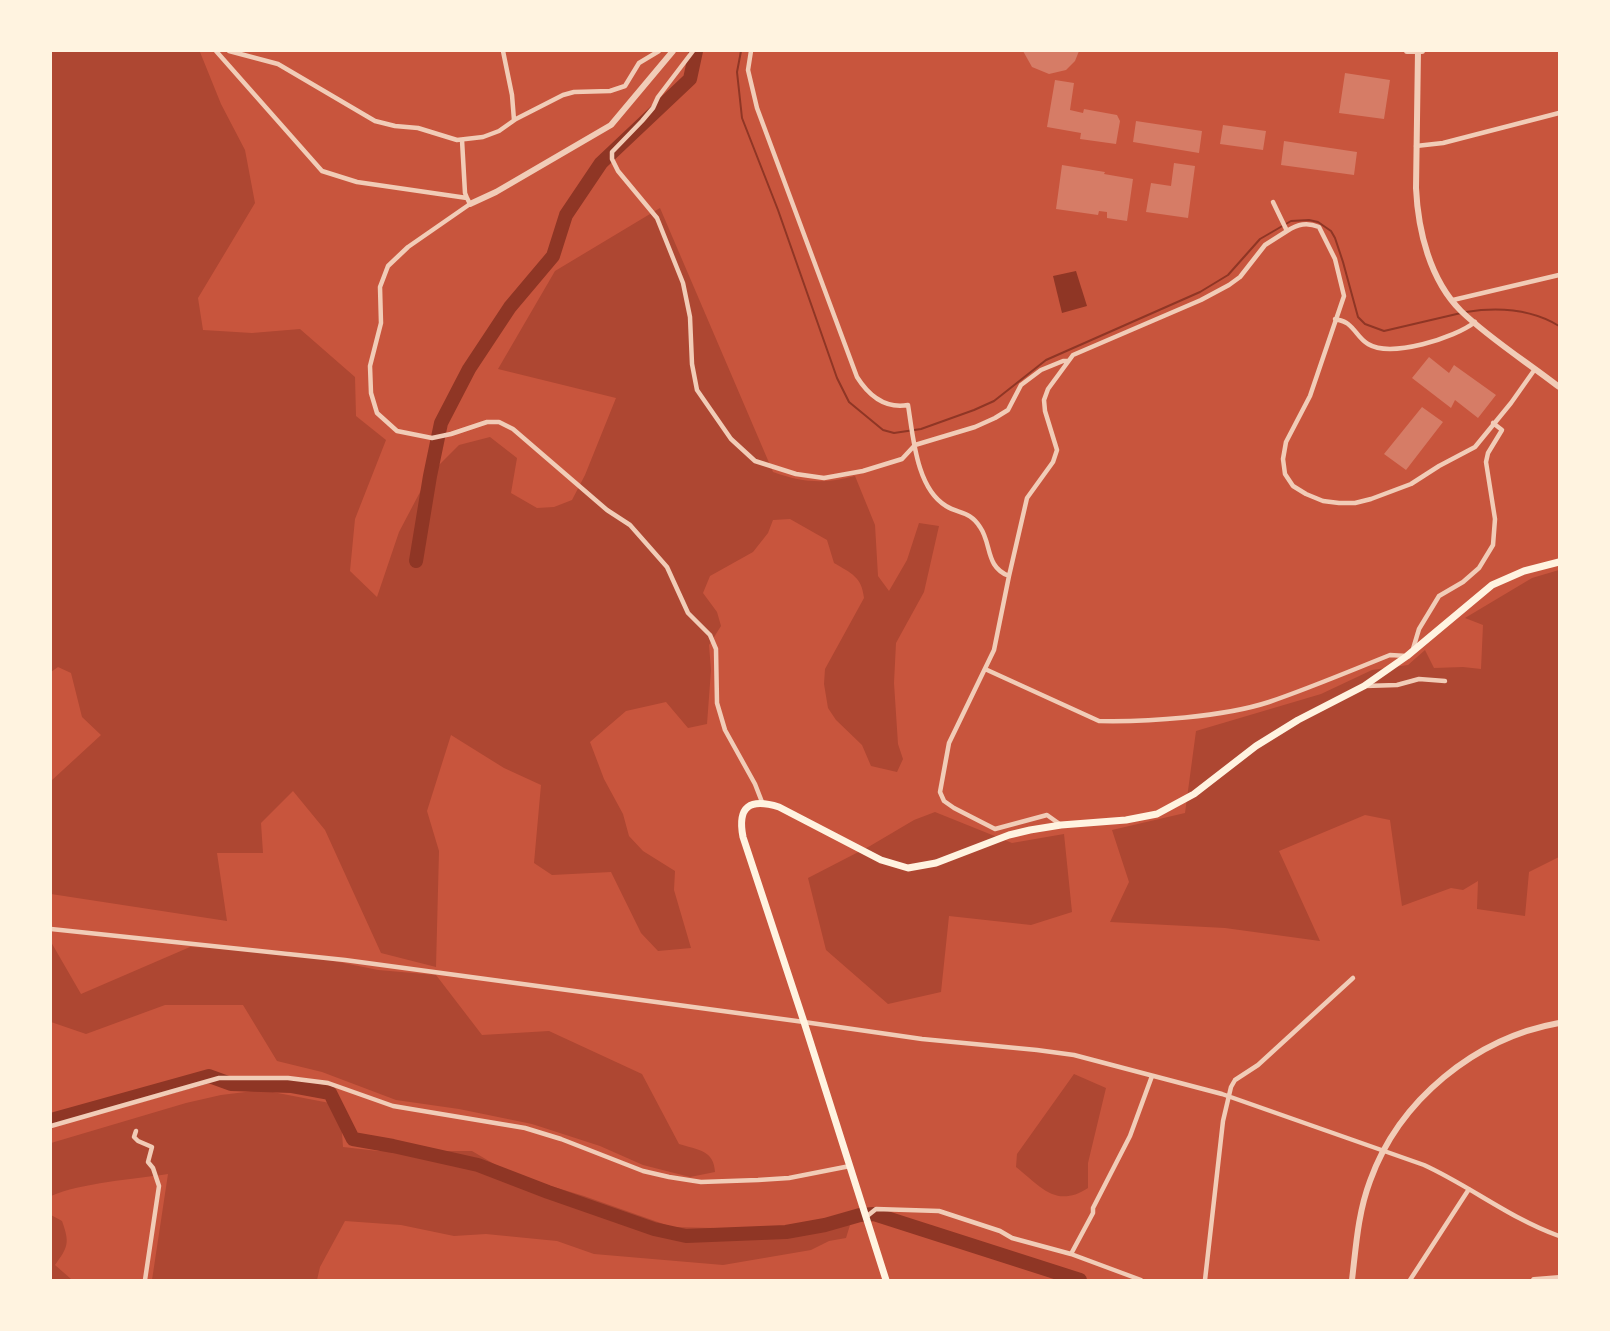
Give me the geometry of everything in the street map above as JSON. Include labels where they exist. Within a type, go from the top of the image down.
[{"type":"main road","points":[[886,1280],[743,837],[740,823],[744,811],[762,802],[779,807],[881,860],[908,868],[936,863],[1009,835],[1061,825],[1126,820],[1157,814],[1194,794],[1256,746],[1298,720],[1364,686],[1407,656],[1492,585],[1524,571],[1559,562]]},
{"type":"street","points":[[229,51],[278,64],[375,121],[418,128],[457,140],[483,138],[563,95],[574,92],[610,91],[625,86],[639,63],[659,51]]},
{"type":"street","points":[[503,51],[512,95],[514,120]]},
{"type":"street","points":[[673,51],[611,125],[496,192],[468,201],[408,247],[388,267],[380,286],[381,323],[370,366],[371,393],[377,412],[397,431],[432,438],[487,422],[499,422],[513,429],[607,510],[630,525],[667,567],[688,613],[710,635],[716,649],[717,703],[722,721],[762,802]]},
{"type":"street","points":[[693,51],[647,114],[612,152],[612,159],[618,171],[657,218],[683,284],[690,316],[692,364],[697,390],[731,439],[747,455],[766,466],[824,478],[863,471],[902,459],[915,445],[975,427],[995,418],[1008,410],[1021,385],[1041,370],[1068,361]]},
{"type":"street","points":[[751,51],[747,70],[757,108],[857,377],[865,389],[876,398],[897,407],[908,405],[917,461],[925,480],[934,495],[946,506],[975,519],[983,530],[989,556],[1002,574],[1009,576]]},
{"type":"street","points":[[1407,51],[1420,51],[1416,188],[1421,231],[1436,271],[1460,310],[1559,387]]},
{"type":"street","points":[[219,52],[322,171],[357,182],[468,201]]},
{"type":"street","points":[[1416,146],[1443,143],[1559,113]]},
{"type":"street","points":[[462,140],[465,193],[468,201]]},
{"type":"street","points":[[1273,202],[1286,229]]},
{"type":"street","points":[[1061,825],[1047,815],[996,829],[944,801],[940,792],[949,743],[994,650],[1027,498],[1053,462],[1057,450],[1045,411],[1044,400],[1048,389],[1073,356],[1201,300],[1229,285],[1240,278],[1265,245],[1286,229],[1311,224],[1319,227],[1335,259],[1344,296],[1310,396],[1286,442],[1283,459],[1285,474],[1293,486],[1323,501],[1339,503],[1355,503],[1371,499],[1411,484],[1475,447],[1535,369]]},
{"type":"street","points":[[1453,300],[1559,275]]},
{"type":"street","points":[[1335,319],[1348,324],[1359,338],[1369,345],[1388,350],[1425,343],[1456,333],[1475,322]]},
{"type":"street","points":[[1413,649],[1419,629],[1439,596],[1463,582],[1479,568],[1493,544],[1495,519],[1486,462],[1488,453],[1502,430],[1493,423]]},
{"type":"street","points":[[985,669],[1099,721],[1120,722],[1199,715],[1267,702],[1390,655],[1407,656]]},
{"type":"street","points":[[1364,686],[1397,685],[1419,678],[1445,681]]},
{"type":"street","points":[[51,929],[345,960],[922,1039],[1056,1053],[1228,1096],[1424,1165],[1533,1227],[1559,1236]]},
{"type":"street","points":[[1204,1280],[1223,1121],[1228,1096],[1235,1080],[1258,1065],[1353,978]]},
{"type":"street","points":[[1352,1280],[1358,1225],[1370,1181],[1384,1151],[1403,1120],[1425,1094],[1454,1069],[1513,1036],[1559,1023]]},
{"type":"street","points":[[1071,1254],[1130,1136],[1152,1076]]},
{"type":"street","points":[[51,1126],[219,1078],[288,1078],[328,1083],[393,1106],[525,1128],[643,1170],[701,1182],[789,1178],[850,1166]]},
{"type":"street","points":[[136,1131],[134,1137],[136,1140],[152,1147],[148,1162],[153,1168],[159,1186],[145,1280]]},
{"type":"street","points":[[1410,1280],[1469,1189]]},
{"type":"street","points":[[866,1217],[876,1209],[939,1211],[1000,1231],[1012,1238],[1071,1254],[1141,1280]]},
{"type":"street","points":[[1534,1280],[1559,1278]]},
{"type":"shaded area","points":[[51,51],[200,52],[221,104],[245,150],[255,203],[198,298],[203,330],[252,333],[300,329],[355,377],[356,416],[386,440],[355,519],[350,571],[377,597],[399,532],[429,475],[459,445],[490,437],[517,458],[511,493],[537,508],[554,507],[572,500],[585,475],[616,398],[498,369],[555,271],[660,208],[773,472],[814,481],[855,476],[875,525],[878,576],[889,591],[907,560],[919,523],[939,526],[924,592],[896,643],[894,683],[898,744],[903,759],[897,772],[871,766],[862,745],[836,720],[828,708],[824,684],[825,669],[864,598],[861,585],[855,576],[834,563],[827,540],[790,519],[773,520],[768,533],[753,552],[710,576],[703,593],[717,612],[721,626],[709,645],[711,670],[707,724],[688,728],[666,702],[626,711],[590,742],[604,779],[623,814],[629,836],[643,851],[675,871],[674,890],[691,948],[658,951],[641,933],[611,872],[552,875],[534,863],[541,785],[504,768],[451,735],[427,811],[439,851],[436,967],[381,953],[325,830],[293,791],[261,823],[263,853],[217,853],[227,921],[51,894],[51,781],[101,735],[82,717],[71,673],[58,667],[51,672]]},
{"type":"shaded area","points":[[1076,271],[1087,306],[1062,313],[1053,276]]},
{"type":"shaded area","points":[[1559,570],[1559,857],[1529,872],[1525,916],[1477,909],[1478,881],[1463,890],[1451,888],[1402,906],[1390,820],[1365,815],[1279,851],[1320,941],[1225,928],[1110,922],[1129,882],[1112,830],[1185,813],[1196,731],[1321,694],[1372,670],[1408,665],[1425,650],[1434,668],[1481,669],[1483,625],[1465,618],[1532,578]]},
{"type":"shaded area","points":[[935,812],[1012,843],[1064,834],[1072,912],[1031,925],[949,916],[941,992],[888,1004],[826,950],[808,878],[914,820]]},
{"type":"shaded area","points":[[51,942],[81,994],[190,947],[285,951],[378,970],[436,975],[482,1035],[549,1031],[642,1074],[679,1144],[708,1155],[712,1159],[715,1172],[690,1177],[643,1165],[600,1146],[532,1124],[459,1109],[396,1100],[322,1072],[277,1061],[243,1005],[165,1005],[86,1034],[51,1022]]},
{"type":"shaded area","points":[[1074,1074],[1106,1088],[1088,1163],[1088,1188],[1077,1194],[1057,1196],[1041,1188],[1016,1167],[1017,1154]]},
{"type":"shaded area","points":[[262,1090],[340,1105],[343,1147],[378,1151],[472,1151],[511,1174],[584,1196],[672,1227],[756,1229],[850,1225],[846,1238],[829,1241],[811,1250],[723,1265],[594,1254],[557,1241],[486,1234],[454,1236],[401,1225],[345,1221],[320,1267],[317,1280],[152,1280],[168,1174],[92,1185],[51,1196],[51,1143],[186,1103],[221,1095]]},
{"type":"shaded area","points":[[51,1215],[62,1221],[67,1240],[63,1254],[55,1265],[71,1279],[90,1280],[51,1280]]},
{"type":"building","points":[[1023,51],[1079,51],[1075,61],[1066,70],[1049,74],[1032,67]]},
{"type":"building","points":[[1345,73],[1390,80],[1384,119],[1339,113]]},
{"type":"building","points":[[1055,80],[1074,83],[1070,110],[1083,113],[1084,109],[1117,115],[1120,121],[1116,144],[1080,139],[1081,133],[1047,127]]},
{"type":"building","points":[[1136,121],[1202,131],[1199,153],[1133,142]]},
{"type":"building","points":[[1223,125],[1266,131],[1263,150],[1220,144]]},
{"type":"building","points":[[1284,141],[1357,152],[1354,175],[1281,165]]},
{"type":"building","points":[[1174,163],[1195,166],[1188,218],[1146,212],[1151,183],[1171,186]]},
{"type":"building","points":[[1062,165],[1133,179],[1127,221],[1107,218],[1107,212],[1099,211],[1098,215],[1056,209]]},
{"type":"building","points":[[1429,357],[1449,373],[1454,365],[1496,395],[1478,418],[1455,400],[1451,408],[1412,378]]},
{"type":"building","points":[[1422,407],[1443,422],[1406,470],[1384,454]]},
{"type":"waterway","points":[[416,561],[441,423],[469,369],[510,307],[553,256],[566,215],[601,163],[690,79],[696,51]]},
{"type":"waterway","points":[[741,51],[737,72],[742,118],[778,210],[837,378],[849,402],[883,430],[894,433],[921,429],[994,401],[1046,360],[1200,292],[1228,275],[1260,239],[1291,221],[1318,222],[1331,231],[1343,262],[1358,317],[1365,324],[1384,331],[1461,313]]},
{"type":"waterway","points":[[1466,312],[1514,311],[1537,316],[1559,326]]},
{"type":"waterway","points":[[51,1120],[209,1076],[231,1084],[292,1086],[330,1093],[353,1139],[478,1165],[654,1229],[686,1236],[786,1232],[825,1225],[860,1215],[874,1214],[1080,1280]]}]
